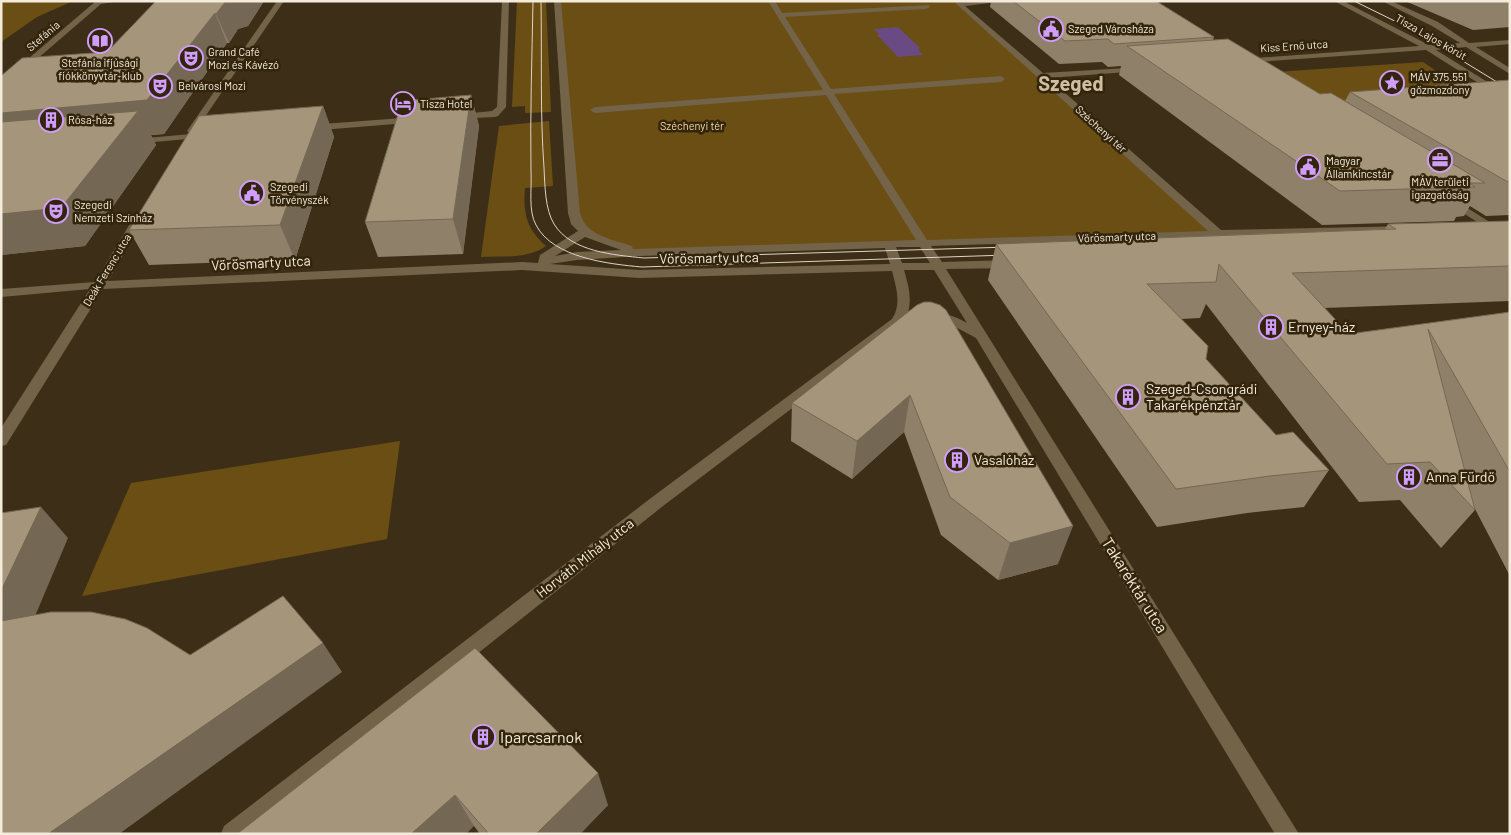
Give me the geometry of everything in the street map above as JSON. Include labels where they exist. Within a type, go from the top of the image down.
[{"type":"street","points":[[99,2],[118,1]]},
{"type":"street","points":[[185,141],[281,1]]},
{"type":"street","points":[[445,118],[495,114],[501,107],[506,1]]},
{"type":"street","points":[[557,1],[574,213],[577,224],[585,232],[609,243],[640,252]]},
{"type":"street","points":[[771,1],[938,266]]},
{"type":"street","name":"Széchenyi tér","points":[[957,3],[1003,1]]},
{"type":"street","name":"Tisza Lajos körút","points":[[1337,1],[1455,62],[1510,100]]},
{"type":"street","name":"Tisza Lajos körút","points":[[1385,1],[1435,24],[1510,72]]},
{"type":"street","name":"Stefánia","points":[[1,87],[99,2]]},
{"type":"street","name":"Széchenyi tér","points":[[957,3],[1220,234]]},
{"type":"street","points":[[780,15],[926,7]]},
{"type":"street","name":"Kiss Ernő utca","points":[[1242,71],[1229,62],[1510,42]]},
{"type":"street","points":[[1041,76],[1149,68]]},
{"type":"street","points":[[595,110],[1001,79]]},
{"type":"street","points":[[297,129],[426,119]]},
{"type":"street","points":[[128,142],[185,141],[217,135]]},
{"type":"street","points":[[1444,197],[1510,240]]},
{"type":"street","name":"Deák Ferenc utca","points":[[1,441],[99,286],[147,204]]},
{"type":"street","points":[[1469,226],[1510,224]]},
{"type":"street","name":"Vörösmarty utca","points":[[522,266],[577,256],[640,252],[1419,227]]},
{"type":"street","points":[[522,266],[561,248],[585,232]]},
{"type":"street","points":[[1220,234],[1229,244]]},
{"type":"street","points":[[889,244],[903,291],[904,311],[908,320],[948,318],[982,336]]},
{"type":"street","name":"Vörösmarty utca","points":[[1,293],[99,286],[522,266],[639,274],[1027,263]]},
{"type":"street","name":"Takaréktár utca","points":[[938,266],[1288,834]]},
{"type":"street","name":"Horváth Mihály utca","points":[[232,834],[657,502],[908,320]]},
{"type":"green space","points":[[1,1],[73,1],[37,17],[1,42]]},
{"type":"green space","points":[[517,1],[546,1],[551,112],[525,113],[525,106],[512,107]]},
{"type":"green space","name":"Széchenyi tér","points":[[557,1],[956,1],[1220,234],[640,252],[609,243],[577,224]]},
{"type":"green space","points":[[1423,62],[1467,92],[1334,107],[1276,72]]},
{"type":"green space","points":[[549,121],[553,186],[525,188],[525,213],[527,220],[534,233],[546,246],[523,255],[481,257],[499,126]]},
{"type":"green space","points":[[400,441],[387,539],[82,596],[131,483]]},
{"type":"shaded area","points":[[898,27],[920,48],[918,49],[923,55],[898,57],[877,35],[879,34],[874,29]]},
{"type":"building","points":[[156,1],[226,1],[147,100],[1,113],[1,76],[22,58],[107,52]]},
{"type":"building","points":[[1013,1],[1156,1],[1214,37],[1114,44],[1108,39],[1065,41]]},
{"type":"building","points":[[1228,39],[1320,94],[1331,93],[1485,183],[1469,183],[1475,187],[1340,191],[1127,46]]},
{"type":"building","points":[[1510,80],[1510,182],[1350,92]]},
{"type":"building","points":[[471,95],[453,219],[365,222],[402,101]]},
{"type":"building","points":[[323,106],[280,225],[129,230],[199,116]]},
{"type":"building","points":[[138,111],[61,208],[1,214],[1,122]]},
{"type":"building","points":[[1510,221],[1510,266],[1292,273],[1349,334],[1510,312],[1510,472],[1428,329],[1475,510],[1430,462],[1387,464],[1219,264],[1216,282],[1147,284],[1208,346],[1206,359],[1276,435],[1293,432],[1329,470],[1176,489],[996,244],[1396,229],[1388,224]]},
{"type":"building","points":[[924,302],[940,305],[946,310],[1073,526],[1010,543],[950,497],[910,395],[857,441],[792,403],[917,305]]},
{"type":"building","points":[[41,507],[1,591],[1,513]]},
{"type":"building","points":[[283,596],[323,643],[48,834],[1,834],[1,621],[51,612],[91,612],[125,619],[147,628],[190,655]]},
{"type":"building","name":"Iparcsarnok","points":[[475,648],[598,773],[536,834],[489,834],[455,795],[411,834],[237,834]]},
{"type":"tram line","points":[[533,1],[531,206],[536,225],[544,236],[568,252],[598,261],[642,267],[1007,255]]},
{"type":"tram line","points":[[541,1],[542,127],[546,197],[554,224],[571,241],[594,250],[644,258],[1010,247]]},
{"type":"tram line","points":[[1354,1],[1409,28],[1510,90]]},
{"type":"place","name":"Szeged Városháza","points":[[1051,29]]},
{"type":"place","name":"Stefánia ifjúsági fiókkönyvtár-klub","points":[[100,41]]},
{"type":"place","name":"Grand Café Mozi és Kávézó","points":[[191,58]]},
{"type":"place","name":"MÁV 375.551 gőzmozdony","points":[[1392,83]]},
{"type":"place","name":"Belvárosi Mozi","points":[[160,86]]},
{"type":"place","name":"Tisza Hotel","points":[[403,104]]},
{"type":"place","name":"Rósa-ház","points":[[51,120]]},
{"type":"place","name":"MÁV területi igazgatóság","points":[[1440,160]]},
{"type":"place","name":"Magyar Államkincstár","points":[[1308,167]]},
{"type":"place","name":"Szegedi Törvényszék","points":[[252,193]]},
{"type":"place","name":"Szegedi Nemzeti Színház","points":[[56,211]]},
{"type":"place","name":"Ernyey-ház","points":[[1271,327]]},
{"type":"place","name":"Szeged-Csongrádi Takarékpénztár","points":[[1128,397]]},
{"type":"place","name":"Vasalóház","points":[[957,460]]},
{"type":"place","name":"Anna Fürdő","points":[[1409,477]]},
{"type":"place","name":"Iparcsarnok","points":[[483,737]]},
{"type":"district","name":"Szeged","points":[[1071,84]]}]
